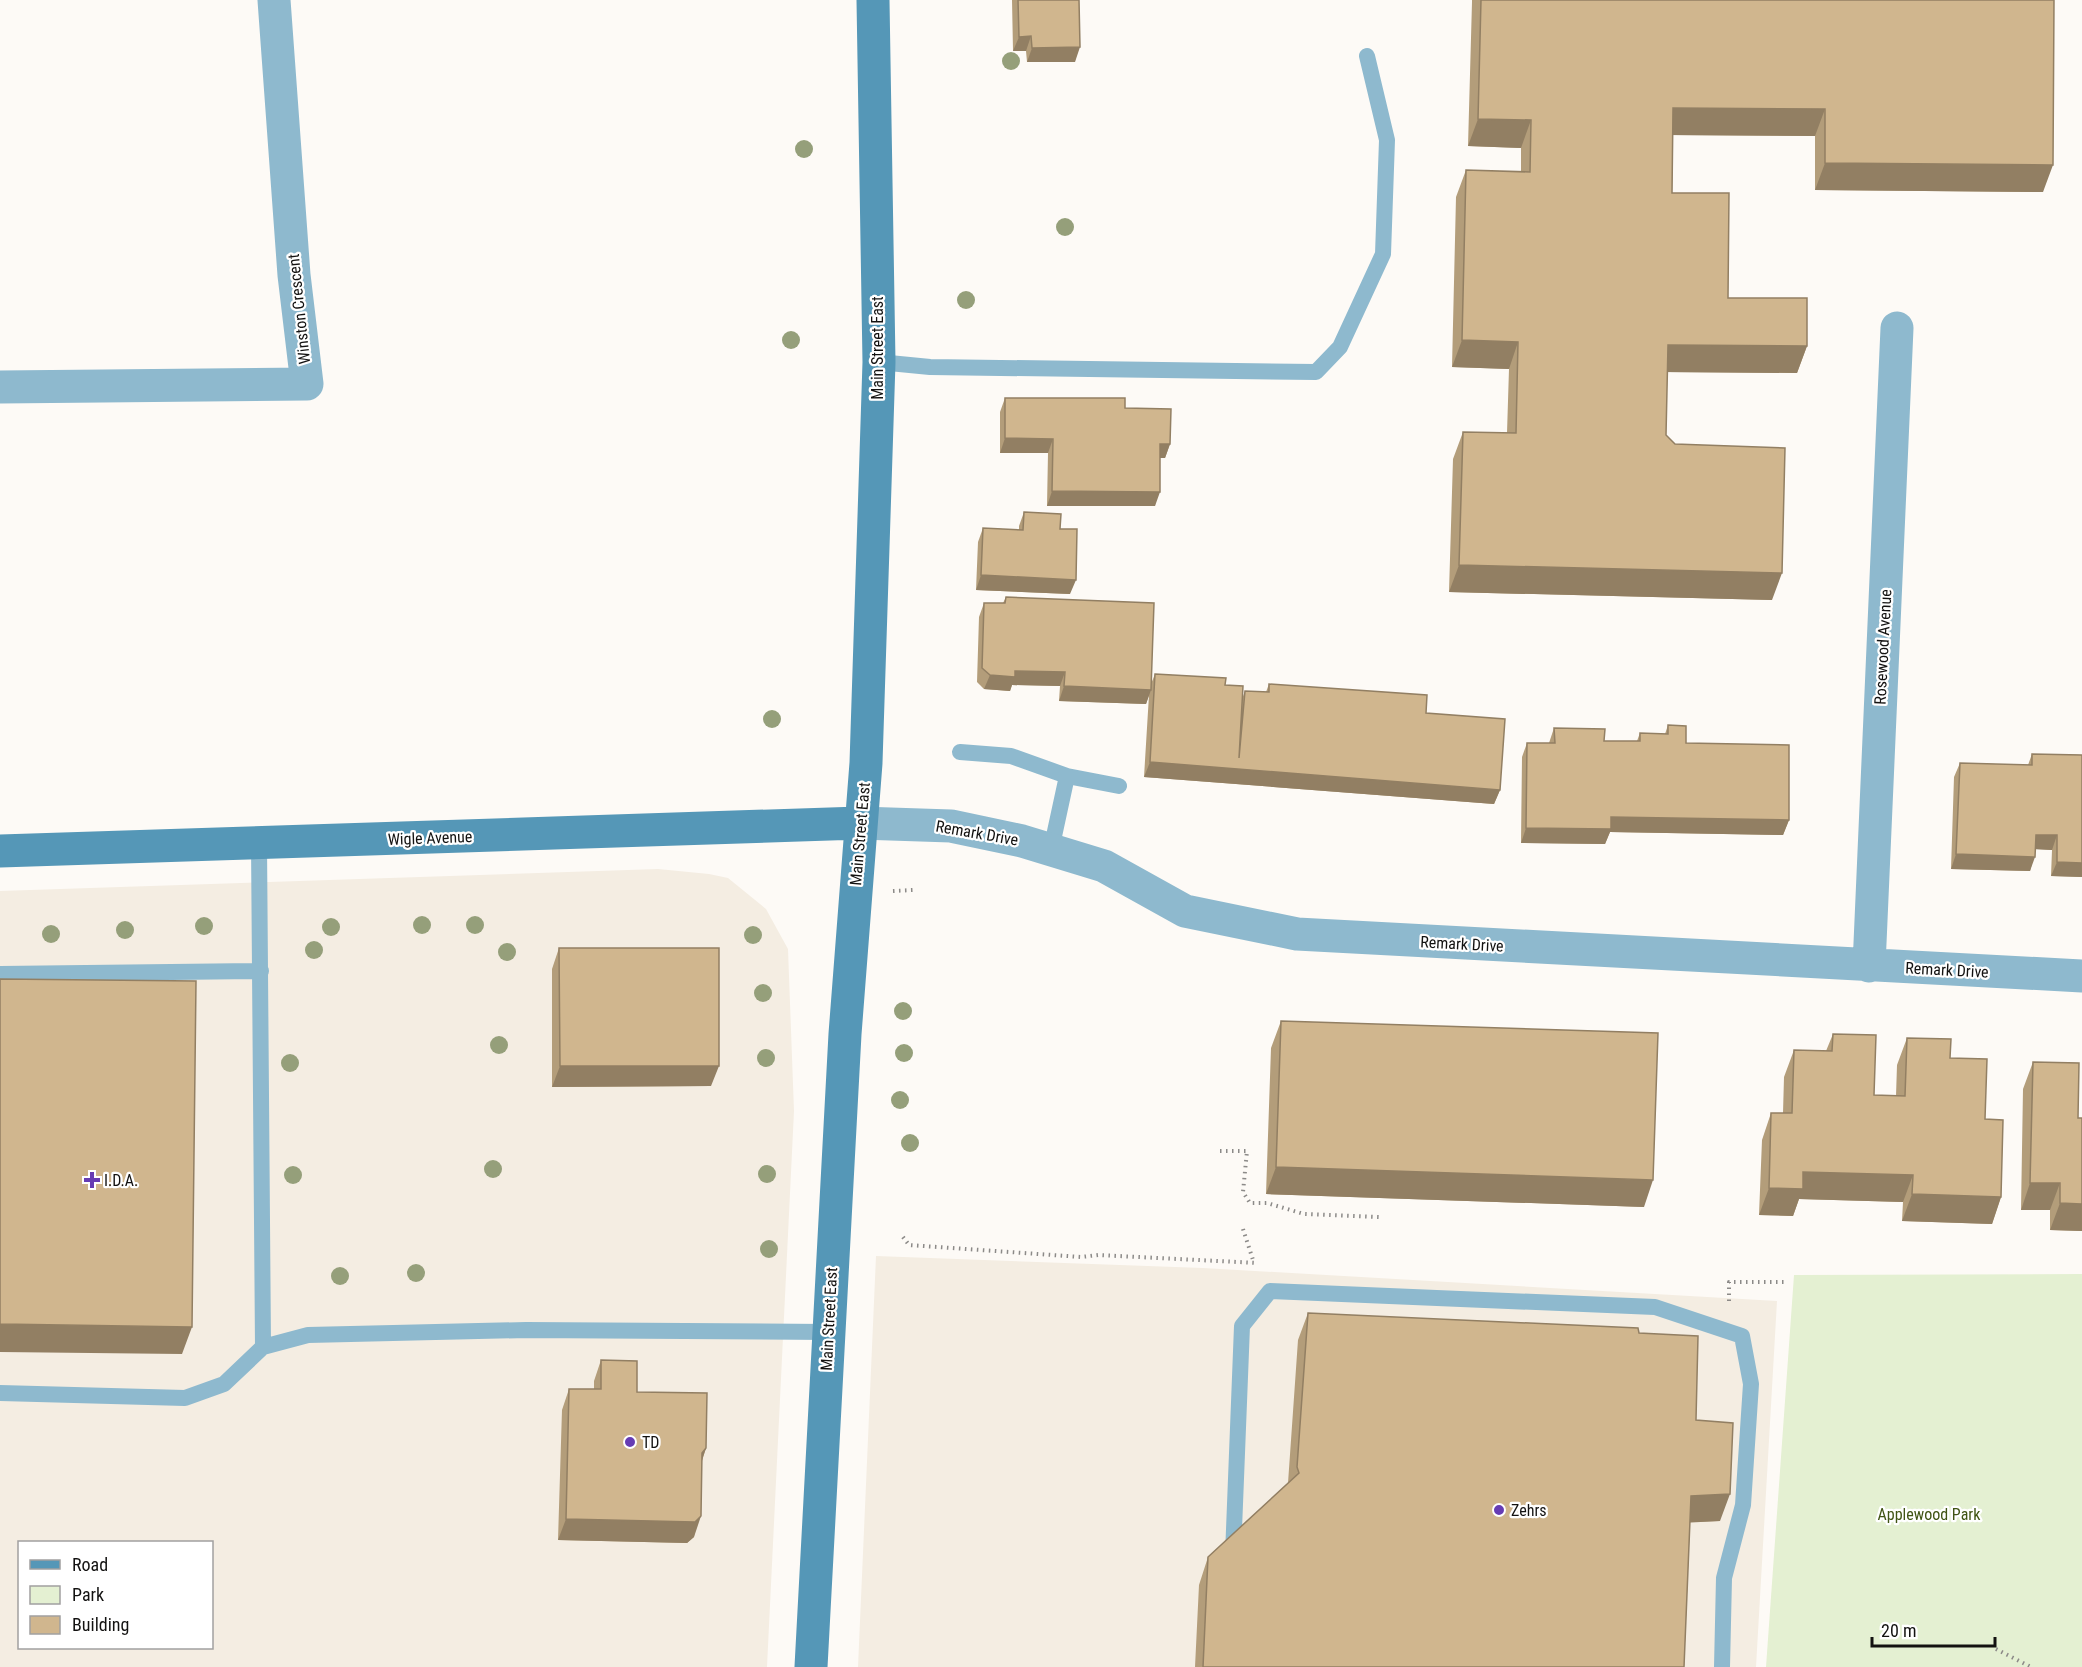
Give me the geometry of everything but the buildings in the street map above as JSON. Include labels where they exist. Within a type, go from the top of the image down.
[{"type":"main road","name":"Main Street East","points":[[811,1667],[828,1332],[860,823],[866,763],[879,362],[873,0]]},
{"type":"main road","name":"Wigle Avenue","points":[[0,851],[860,823]]},
{"type":"street","name":"Winston Crescent","points":[[0,387],[307,384],[294,275],[274,0]]},
{"type":"street","name":"Rosewood Avenue","points":[[1869,966],[1897,328]]},
{"type":"street","name":"Remark Drive","points":[[860,823],[951,826],[1022,841],[1104,866],[1185,911],[1297,934],[2082,976]]},
{"type":"lane","points":[[879,362],[930,367],[1316,372],[1340,347],[1383,254],[1387,140],[1367,56]]},
{"type":"lane","points":[[960,752],[1011,756],[1068,776],[1119,786]]},
{"type":"lane","points":[[1051,850],[1068,776]]},
{"type":"lane","points":[[259,844],[263,1347]]},
{"type":"lane","points":[[0,974],[261,971]]},
{"type":"lane","points":[[1232,1570],[1242,1326],[1270,1291],[1655,1307],[1742,1336],[1751,1384],[1743,1505],[1724,1578],[1722,1667]]},
{"type":"lane","points":[[0,1393],[185,1398],[224,1384],[263,1347],[308,1335],[526,1330],[828,1332]]},
{"type":"path","points":[[887,891],[913,890]]},
{"type":"path","points":[[1220,1151],[1247,1151],[1243,1192],[1250,1203],[1267,1203],[1304,1214],[1378,1217]]},
{"type":"path","points":[[1243,1229],[1254,1263]]},
{"type":"path","points":[[903,1237],[909,1245],[940,1248],[1081,1257],[1098,1255],[1266,1263]]},
{"type":"path","points":[[1727,1331],[1729,1282],[1784,1282]]},
{"type":"path","points":[[1996,1649],[2031,1667]]},
{"type":"shaded area","points":[[658,869],[728,878],[766,909],[788,949],[794,1111],[767,1667],[0,1667],[0,891]]},
{"type":"shaded area","points":[[876,1256],[1203,1268],[1777,1301],[1756,1667],[858,1667]]},
{"type":"green space","name":"Applewood Park","points":[[2082,1274],[2082,1667],[1766,1667],[1794,1275]]},
{"type":"place","name":"I.D.A.","points":[[92,1180]]},
{"type":"place","name":"TD","points":[[630,1442]]},
{"type":"place","name":"Zehrs","points":[[1499,1510]]}]
